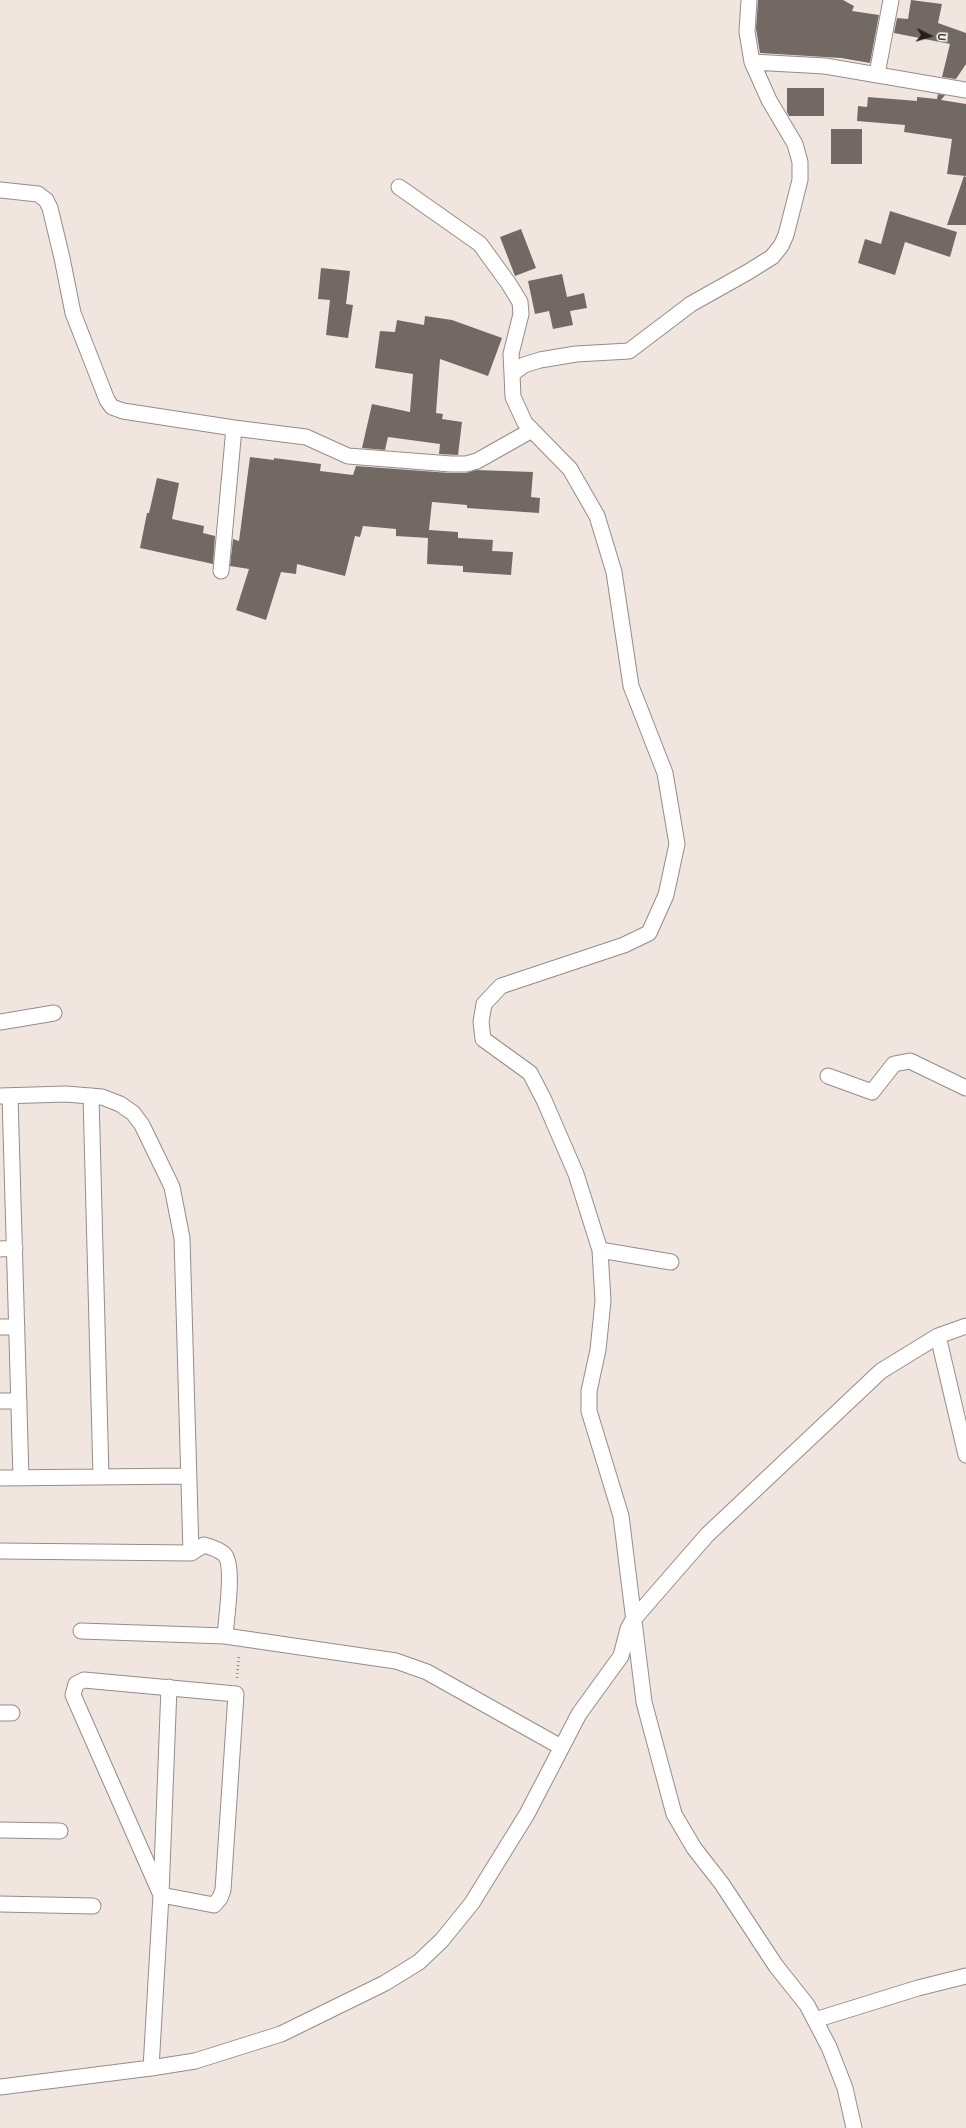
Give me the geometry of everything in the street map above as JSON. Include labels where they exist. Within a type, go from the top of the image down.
[{"type":"street","points":[[512,374],[524,365],[540,360],[576,354],[629,351],[691,304],[772,257],[781,246],[786,235],[800,180],[800,162],[795,144],[769,100],[752,62],[747,32],[749,0]]},
{"type":"street","points":[[877,74],[891,0]]},
{"type":"street","points":[[752,62],[825,66],[966,90]]},
{"type":"street","points":[[399,187],[480,244],[520,302],[521,314],[512,347],[510,366],[512,374],[513,397],[525,423],[570,469],[597,516],[614,572],[631,686],[665,773],[677,844],[666,896],[649,933],[624,945],[501,986],[484,1004],[481,1022],[483,1039],[530,1073],[541,1093],[576,1174],[600,1250],[603,1301],[598,1350],[589,1391],[589,1410],[621,1516],[631,1624],[644,1702],[674,1814],[694,1848],[722,1884],[776,1966],[807,2005],[829,2047],[845,2088],[854,2128]]},
{"type":"street","points":[[0,190],[38,194],[46,200],[60,251],[73,313],[107,400],[112,407],[123,411],[234,428],[306,437],[348,456],[459,464],[477,461],[532,430]]},
{"type":"street","points":[[221,571],[234,428]]},
{"type":"street","points":[[0,1022],[54,1013]]},
{"type":"street","points":[[828,1076],[872,1092],[894,1064],[910,1061],[966,1088]]},
{"type":"street","points":[[21,1478],[17,1327],[7,1248],[5,1096],[66,1094],[102,1097],[133,1113],[142,1125],[172,1187],[182,1238],[191,1553]]},
{"type":"street","points":[[91,1096],[101,1477]]},
{"type":"street","points":[[600,1250],[671,1262]]},
{"type":"street","points":[[0,2087],[195,2061],[281,2034],[385,1983],[419,1962],[442,1940],[472,1903],[527,1814],[579,1714],[621,1656],[631,1624],[707,1534],[789,1455],[881,1371],[938,1336],[966,1326]]},
{"type":"street","points":[[0,1327],[17,1327]]},
{"type":"street","points":[[938,1336],[966,1455]]},
{"type":"street","points":[[0,1401],[20,1401]]},
{"type":"street","points":[[0,1478],[188,1476]]},
{"type":"street","points":[[0,1551],[191,1553],[204,1545],[216,1548],[225,1554],[229,1569],[225,1636]]},
{"type":"street","points":[[81,1631],[225,1636],[377,1657],[412,1666],[427,1672],[561,1747]]},
{"type":"street","points":[[84,1680],[236,1694],[223,1890],[220,1898],[214,1905],[161,1896],[73,1695],[76,1684],[84,1680]]},
{"type":"street","points":[[151,2068],[161,1896],[169,1687]]},
{"type":"street","points":[[0,1830],[60,1831]]},
{"type":"street","points":[[0,1904],[93,1906]]},
{"type":"street","points":[[815,2020],[918,1988],[966,1976]]},
{"type":"path","points":[[236,1694],[240,1638]]},
{"type":"building","points":[[758,0],[843,0],[854,6],[852,11],[879,15],[870,63],[841,58],[760,53],[756,29]]},
{"type":"building","points":[[911,0],[942,4],[938,23],[966,33],[966,64],[956,79],[942,77],[950,44],[894,33],[897,18],[908,19]]},
{"type":"building","points":[[787,88],[824,88],[824,116],[789,116],[787,112]]},
{"type":"building","points":[[938,94],[945,95],[941,100],[966,104],[966,176],[947,174],[952,139],[904,132],[905,125],[857,121],[858,106],[867,107],[868,97],[917,101],[917,97],[937,99]]},
{"type":"building","points":[[831,129],[862,129],[862,164],[831,164]]},
{"type":"building","points":[[964,176],[966,177],[966,225],[947,225]]},
{"type":"building","points":[[890,211],[957,232],[950,257],[905,242],[895,275],[858,263],[865,239],[881,244]]},
{"type":"building","points":[[521,229],[536,268],[515,276],[500,237]]},
{"type":"building","points":[[321,268],[350,271],[346,304],[353,305],[348,338],[326,335],[330,300],[318,299]]},
{"type":"building","points":[[562,274],[567,297],[584,293],[587,308],[570,311],[573,325],[553,329],[549,311],[535,314],[528,281]]},
{"type":"building","points":[[425,316],[452,320],[502,338],[488,376],[440,359],[436,413],[443,414],[442,419],[462,422],[458,455],[439,454],[440,444],[388,437],[385,450],[362,448],[372,404],[410,412],[413,374],[375,368],[380,331],[395,332],[397,320],[424,325]]},
{"type":"building","points":[[250,457],[274,460],[274,458],[321,464],[320,471],[353,475],[356,466],[450,473],[466,473],[476,470],[533,472],[531,497],[540,498],[539,513],[467,508],[467,505],[432,502],[429,530],[458,532],[458,538],[493,540],[492,551],[513,552],[511,575],[463,572],[463,566],[427,564],[428,538],[396,536],[396,529],[363,526],[360,537],[355,536],[345,576],[297,564],[296,574],[281,572],[266,620],[236,610],[249,569],[230,566],[233,539],[239,541]]},
{"type":"building","points":[[157,478],[179,483],[172,519],[204,526],[203,533],[215,536],[213,564],[140,548],[147,513],[149,513]]}]
